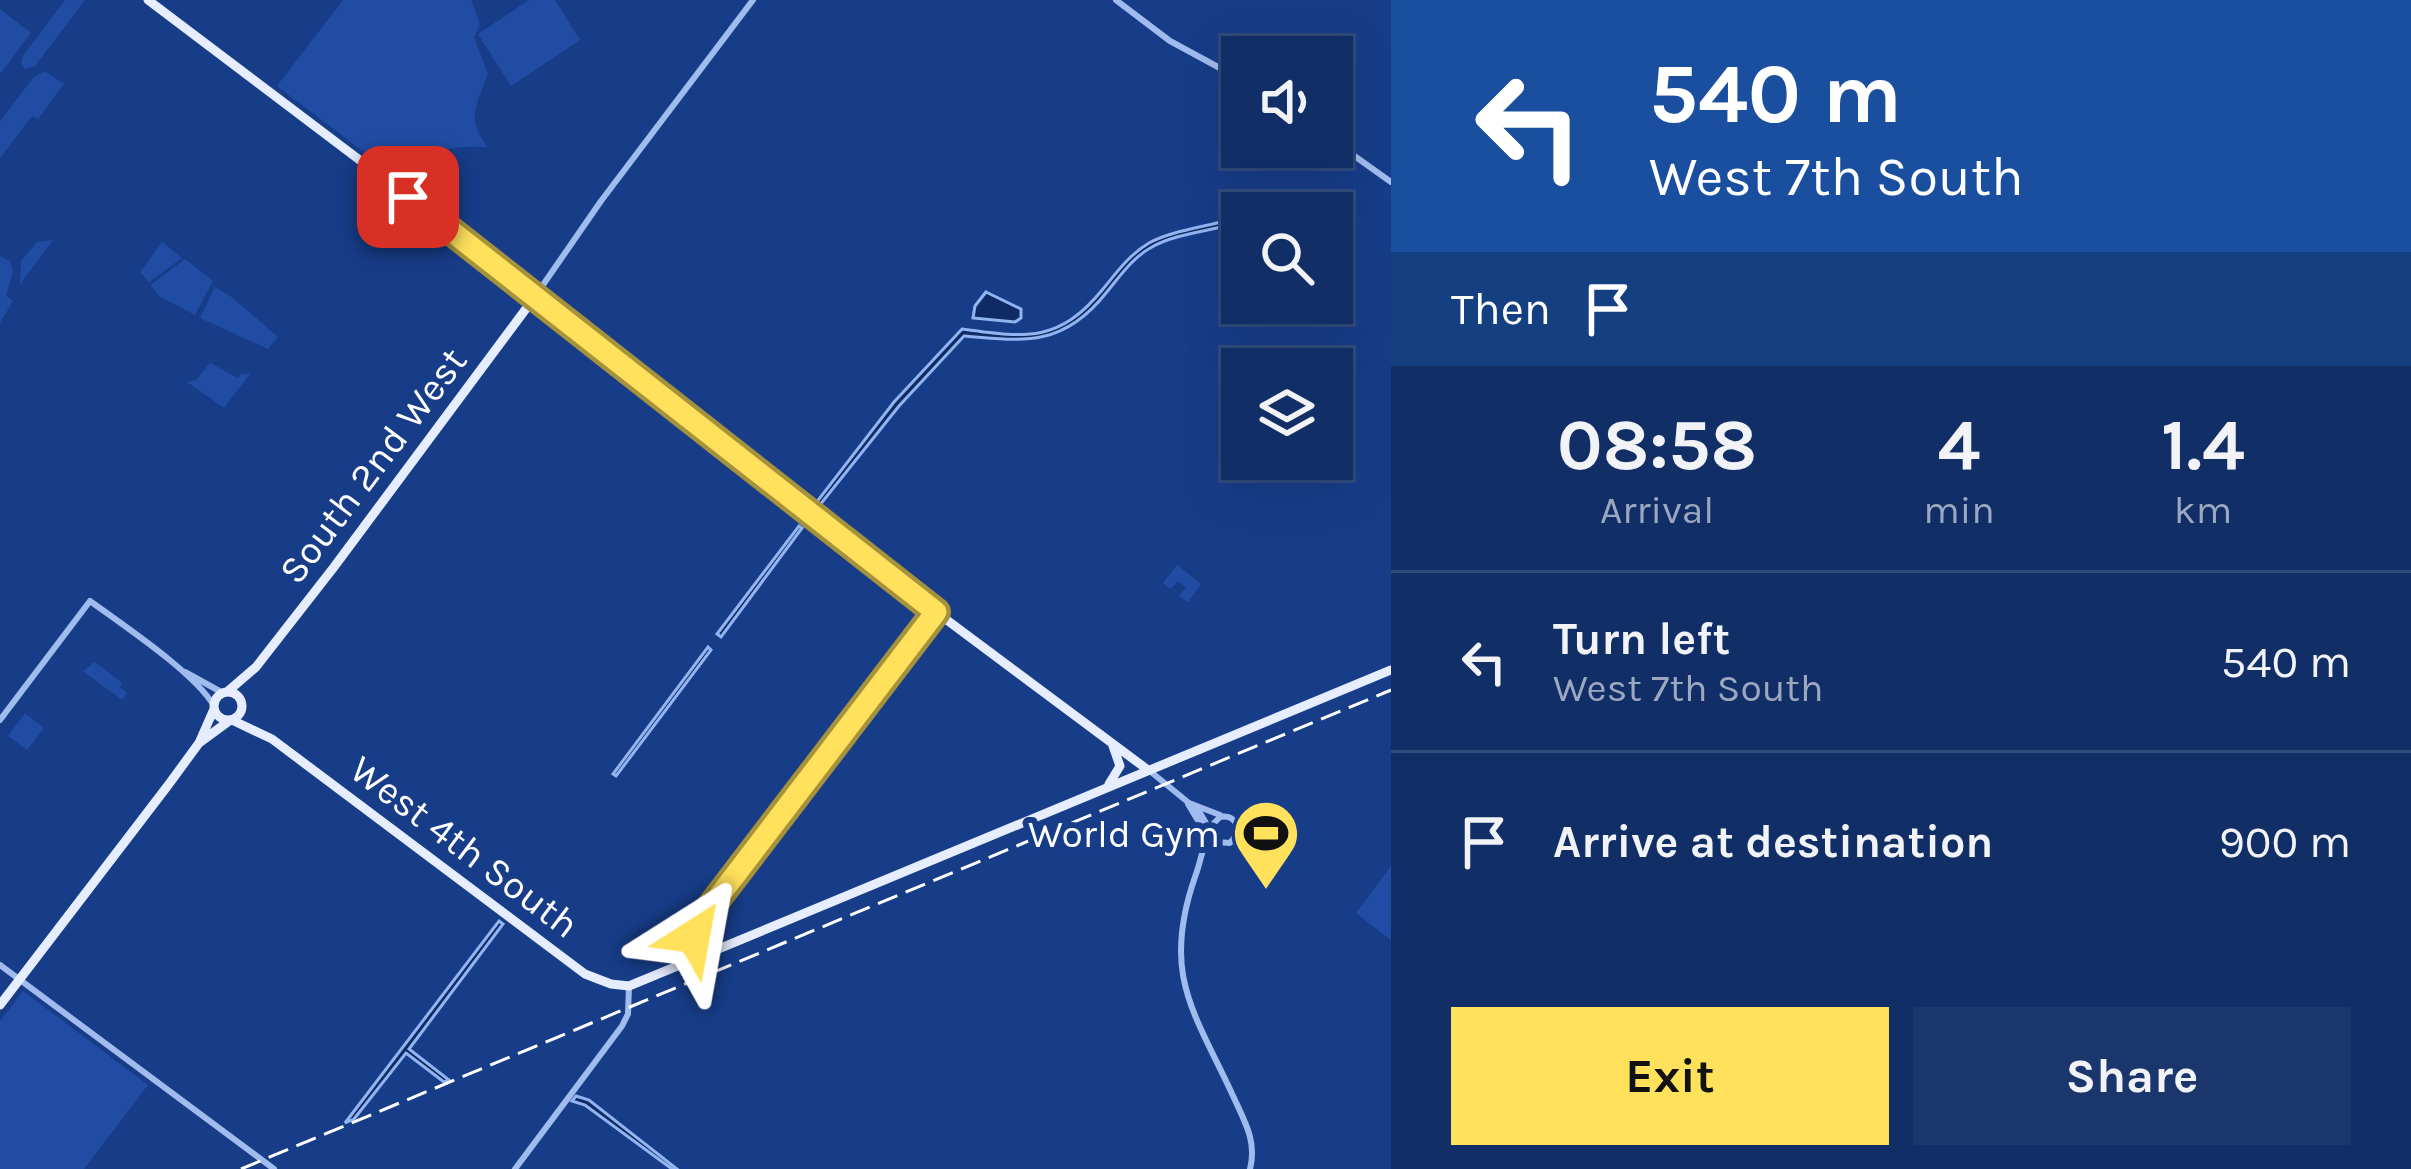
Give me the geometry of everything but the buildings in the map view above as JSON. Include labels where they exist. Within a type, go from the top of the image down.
[{"type":"main road","points":[[148,0],[401,191],[936,612],[1148,770]]},
{"type":"main road","name":"South 2nd West","points":[[225,692],[256,667],[534,298]]},
{"type":"main road","name":"South 2nd West","points":[[242,703],[256,667]]},
{"type":"main road","points":[[629,986],[1391,670]]},
{"type":"main road","points":[[0,1005],[199,742],[225,692],[242,703],[241,713],[199,742]]},
{"type":"main road","name":"West 4th South","points":[[242,703],[272,739]]},
{"type":"main road","points":[[214,707],[219,718],[231,720]]},
{"type":"main road","name":"West 4th South","points":[[231,720],[272,739],[585,974],[629,986]]},
{"type":"main road","points":[[1106,788],[1120,766],[1110,741]]},
{"type":"street","points":[[534,298],[753,0]]},
{"type":"street","points":[[1116,0],[1170,40],[1221,68]]},
{"type":"street","points":[[1353,155],[1391,182]]},
{"type":"street","points":[[0,720],[90,601],[177,668],[208,695],[214,707]]},
{"type":"street","points":[[700,957],[694,941],[700,921],[936,612]]},
{"type":"street","points":[[177,668],[225,692]]},
{"type":"street","points":[[1148,770],[1187,801],[1233,819],[1238,832],[1230,843],[1202,857]]},
{"type":"street","points":[[1187,801],[1203,829],[1204,844],[1182,916],[1179,963],[1195,1017],[1250,1132],[1250,1169]]},
{"type":"street","points":[[1196,806],[1220,844]]},
{"type":"street","points":[[1204,844],[1222,816]]},
{"type":"street","points":[[0,964],[274,1169]]},
{"type":"street","points":[[515,1169],[622,1026],[628,1015],[629,986]]},
{"type":"shaded area","points":[[65,0],[85,0],[35,66],[25,69],[23,56]]},
{"type":"shaded area","points":[[343,0],[471,0],[480,24],[474,38],[488,73],[475,119],[488,147],[440,152],[401,180],[277,86]]},
{"type":"shaded area","points":[[529,0],[555,0],[580,40],[511,86],[478,34]]},
{"type":"shaded area","points":[[0,9],[31,33],[0,74]]},
{"type":"shaded area","points":[[45,71],[64,84],[0,158],[0,121],[34,77]]},
{"type":"shaded area","points":[[1221,222],[1221,227],[1145,251],[1090,310],[1059,331],[1025,339],[964,336],[899,406],[815,511],[812,508],[894,402],[962,329],[1024,335],[1056,328],[1087,307],[1130,258],[1149,243]]},
{"type":"shaded area","points":[[53,240],[20,284],[21,261],[37,242]]},
{"type":"shaded area","points":[[162,242],[182,258],[149,282],[140,272]]},
{"type":"shaded area","points":[[0,256],[10,261],[13,271],[6,296],[13,301],[0,323]]},
{"type":"shaded area","points":[[185,259],[213,281],[195,315],[160,297],[151,285]]},
{"type":"shaded area","points":[[215,287],[278,337],[268,349],[200,318]]},
{"type":"shaded area","points":[[986,292],[1021,309],[1021,318],[1015,322],[973,318]]},
{"type":"shaded area","points":[[210,363],[238,378],[250,374],[224,408],[187,382],[196,380]]},
{"type":"shaded area","points":[[802,528],[721,637],[717,634]]},
{"type":"shaded area","points":[[1177,565],[1201,584],[1188,602],[1179,596],[1186,587],[1178,581],[1170,589],[1163,583]]},
{"type":"shaded area","points":[[708,647],[711,650],[613,774]]},
{"type":"shaded area","points":[[95,662],[122,683],[127,693],[122,700],[83,671]]},
{"type":"shaded area","points":[[25,713],[44,728],[27,750],[8,736]]},
{"type":"shaded area","points":[[1391,866],[1391,940],[1356,913]]},
{"type":"shaded area","points":[[499,921],[503,924],[409,1049],[449,1080],[444,1082],[406,1053],[354,1119],[345,1123]]},
{"type":"shaded area","points":[[23,991],[148,1085],[84,1169],[0,1169],[0,1021]]},
{"type":"shaded area","points":[[576,1096],[589,1100],[677,1169],[585,1105],[572,1101]]},
{"type":"railway","points":[[241,1169],[1391,690]]},
{"type":"place","name":"World Gym","points":[[1266,892]]},
{"type":"route","points":[[408,197],[936,612],[700,921],[694,936]]}]
